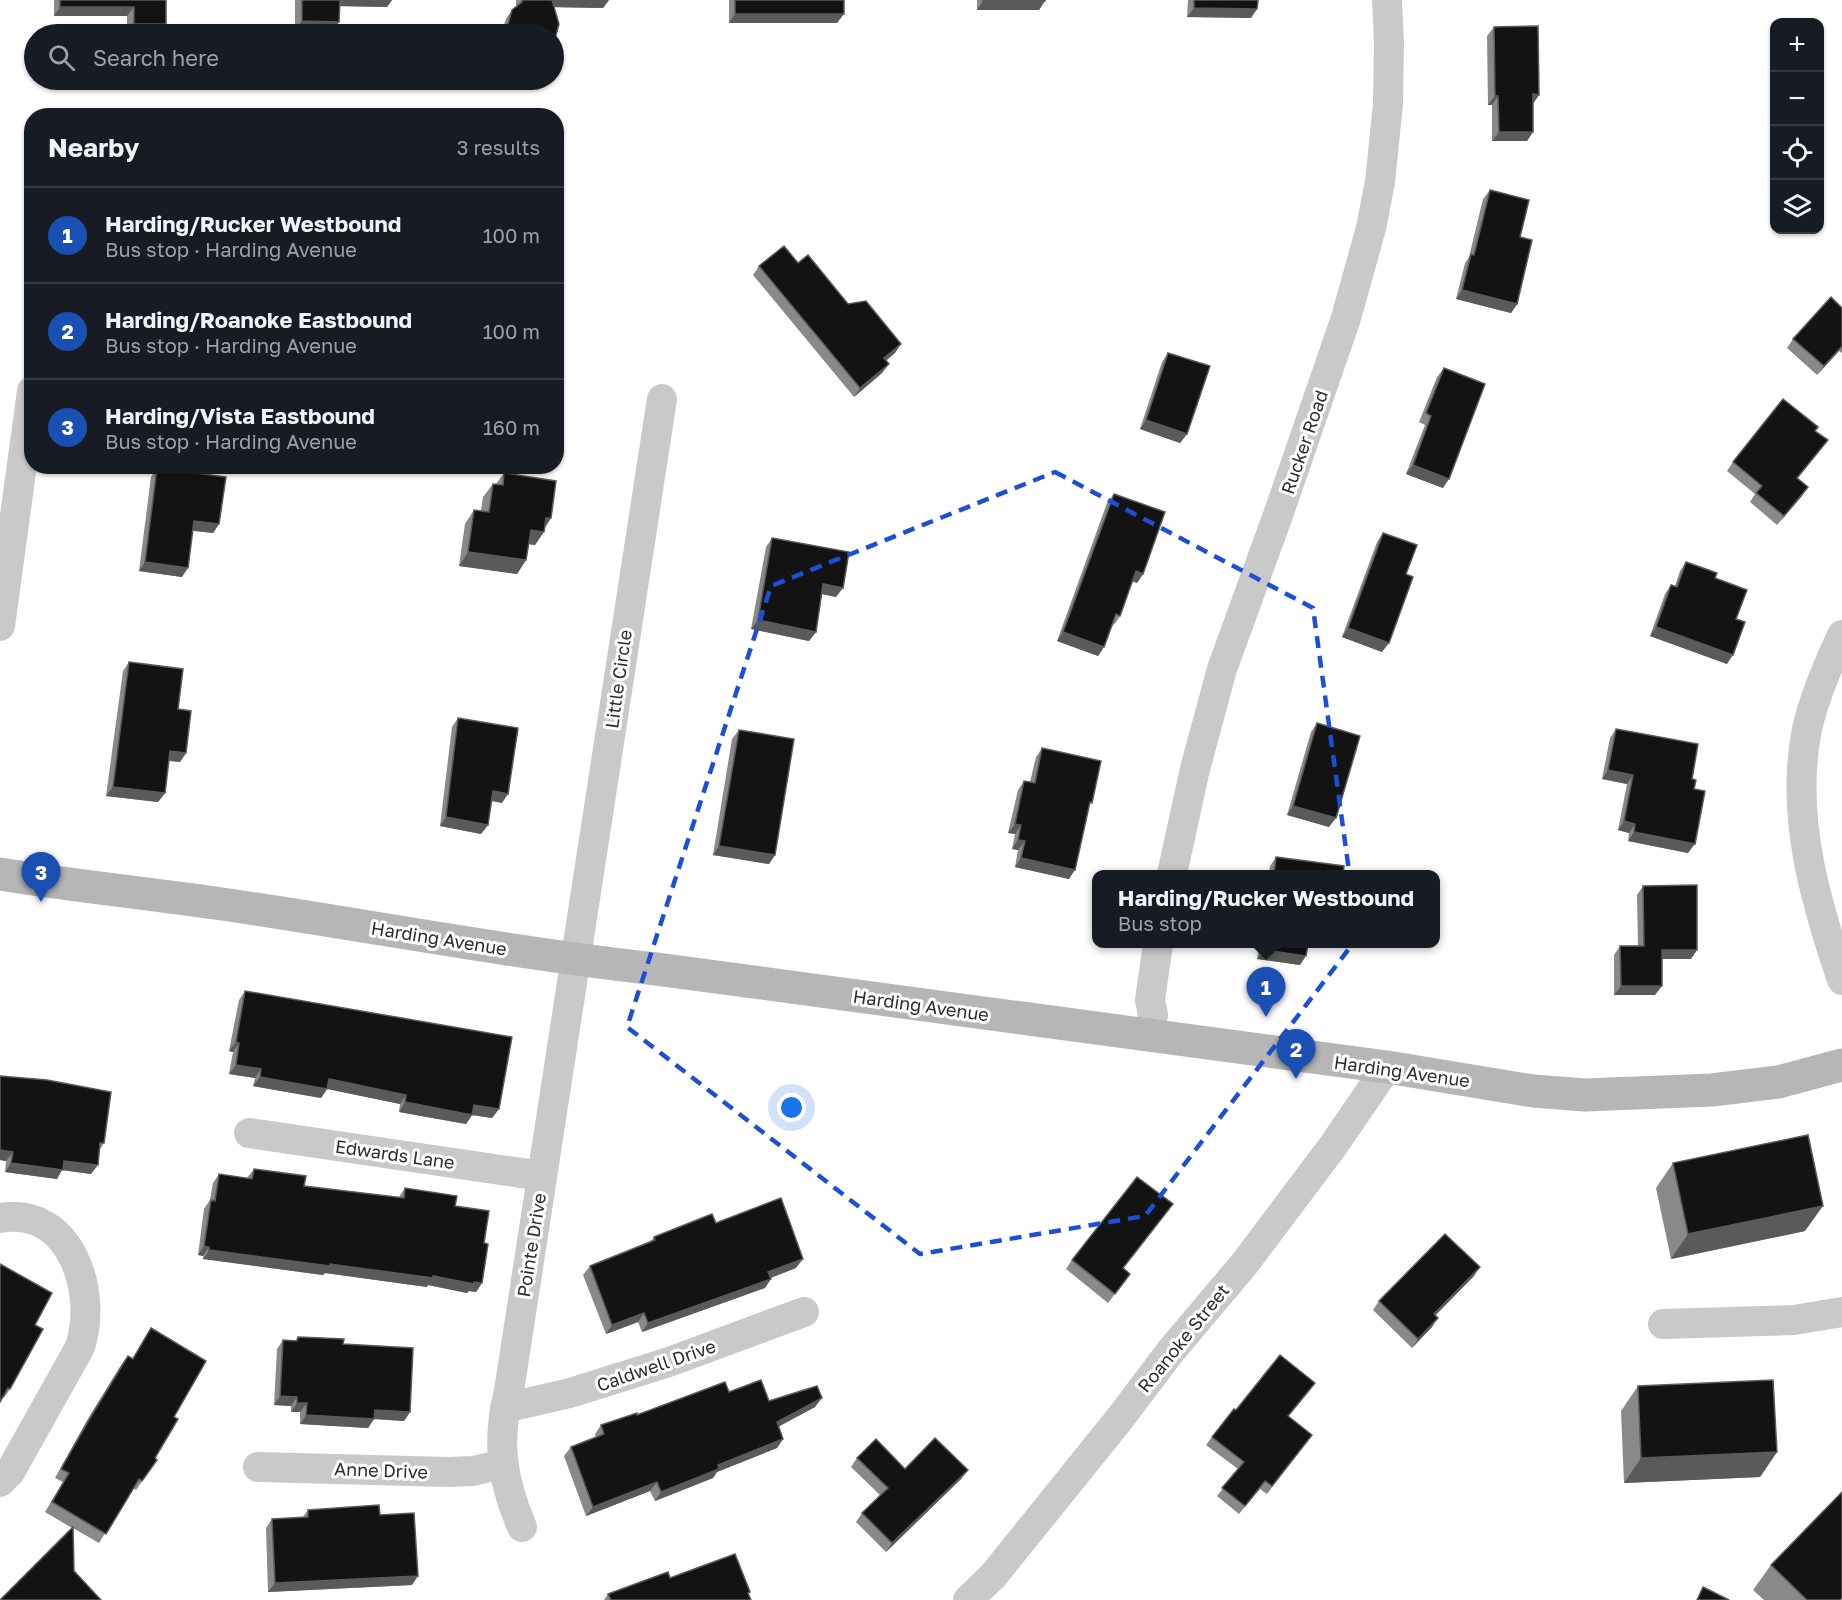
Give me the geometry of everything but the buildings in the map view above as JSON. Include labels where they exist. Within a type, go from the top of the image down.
[{"type":"main road","name":"Harding Avenue","points":[[0,874],[227,905],[577,960],[668,970],[1387,1067],[1533,1092],[1585,1095],[1712,1090],[1778,1082],[1842,1065]]},
{"type":"street","name":"Rucker Road","points":[[1173,870],[1195,769],[1222,669],[1275,526],[1346,318],[1371,228],[1380,182],[1388,104],[1387,0]]},
{"type":"street","name":"Little Circle","points":[[577,960],[594,828],[662,399]]},
{"type":"street","points":[[0,626],[24,450]]},
{"type":"street","points":[[1842,635],[1827,668],[1808,727],[1804,750],[1802,797],[1805,843],[1814,889],[1842,980]]},
{"type":"street","points":[[1148,1036],[1153,1016],[1150,1000],[1157,948]]},
{"type":"street","name":"Pointe Drive","points":[[522,1527],[511,1500],[503,1464],[501,1441],[577,960]]},
{"type":"street","name":"Roanoke Street","points":[[968,1600],[993,1576],[1121,1417],[1170,1352],[1245,1263],[1333,1146],[1387,1067]]},
{"type":"street","name":"Edwards Lane","points":[[249,1133],[542,1176]]},
{"type":"street","points":[[0,1218],[16,1217],[38,1222],[55,1232],[67,1246],[79,1268],[85,1292],[86,1311],[84,1335],[80,1347],[10,1472],[0,1482]]},
{"type":"street","name":"Caldwell Drive","points":[[505,1408],[570,1393],[669,1362],[804,1312]]},
{"type":"street","points":[[1662,1324],[1794,1320],[1842,1312]]},
{"type":"street","name":"Anne Drive","points":[[258,1467],[449,1472],[473,1471],[503,1464]]},
{"type":"highlighted area","points":[[1055,472],[1313,608],[1358,937],[1145,1216],[920,1254],[627,1027],[771,586]]},
{"type":"place","name":"Harding/Vista Eastbound","points":[[41,902]]},
{"type":"place","name":"Harding/Rucker Westbound","points":[[1266,1017]]},
{"type":"place","name":"Harding/Roanoke Eastbound","points":[[1296,1079]]}]
